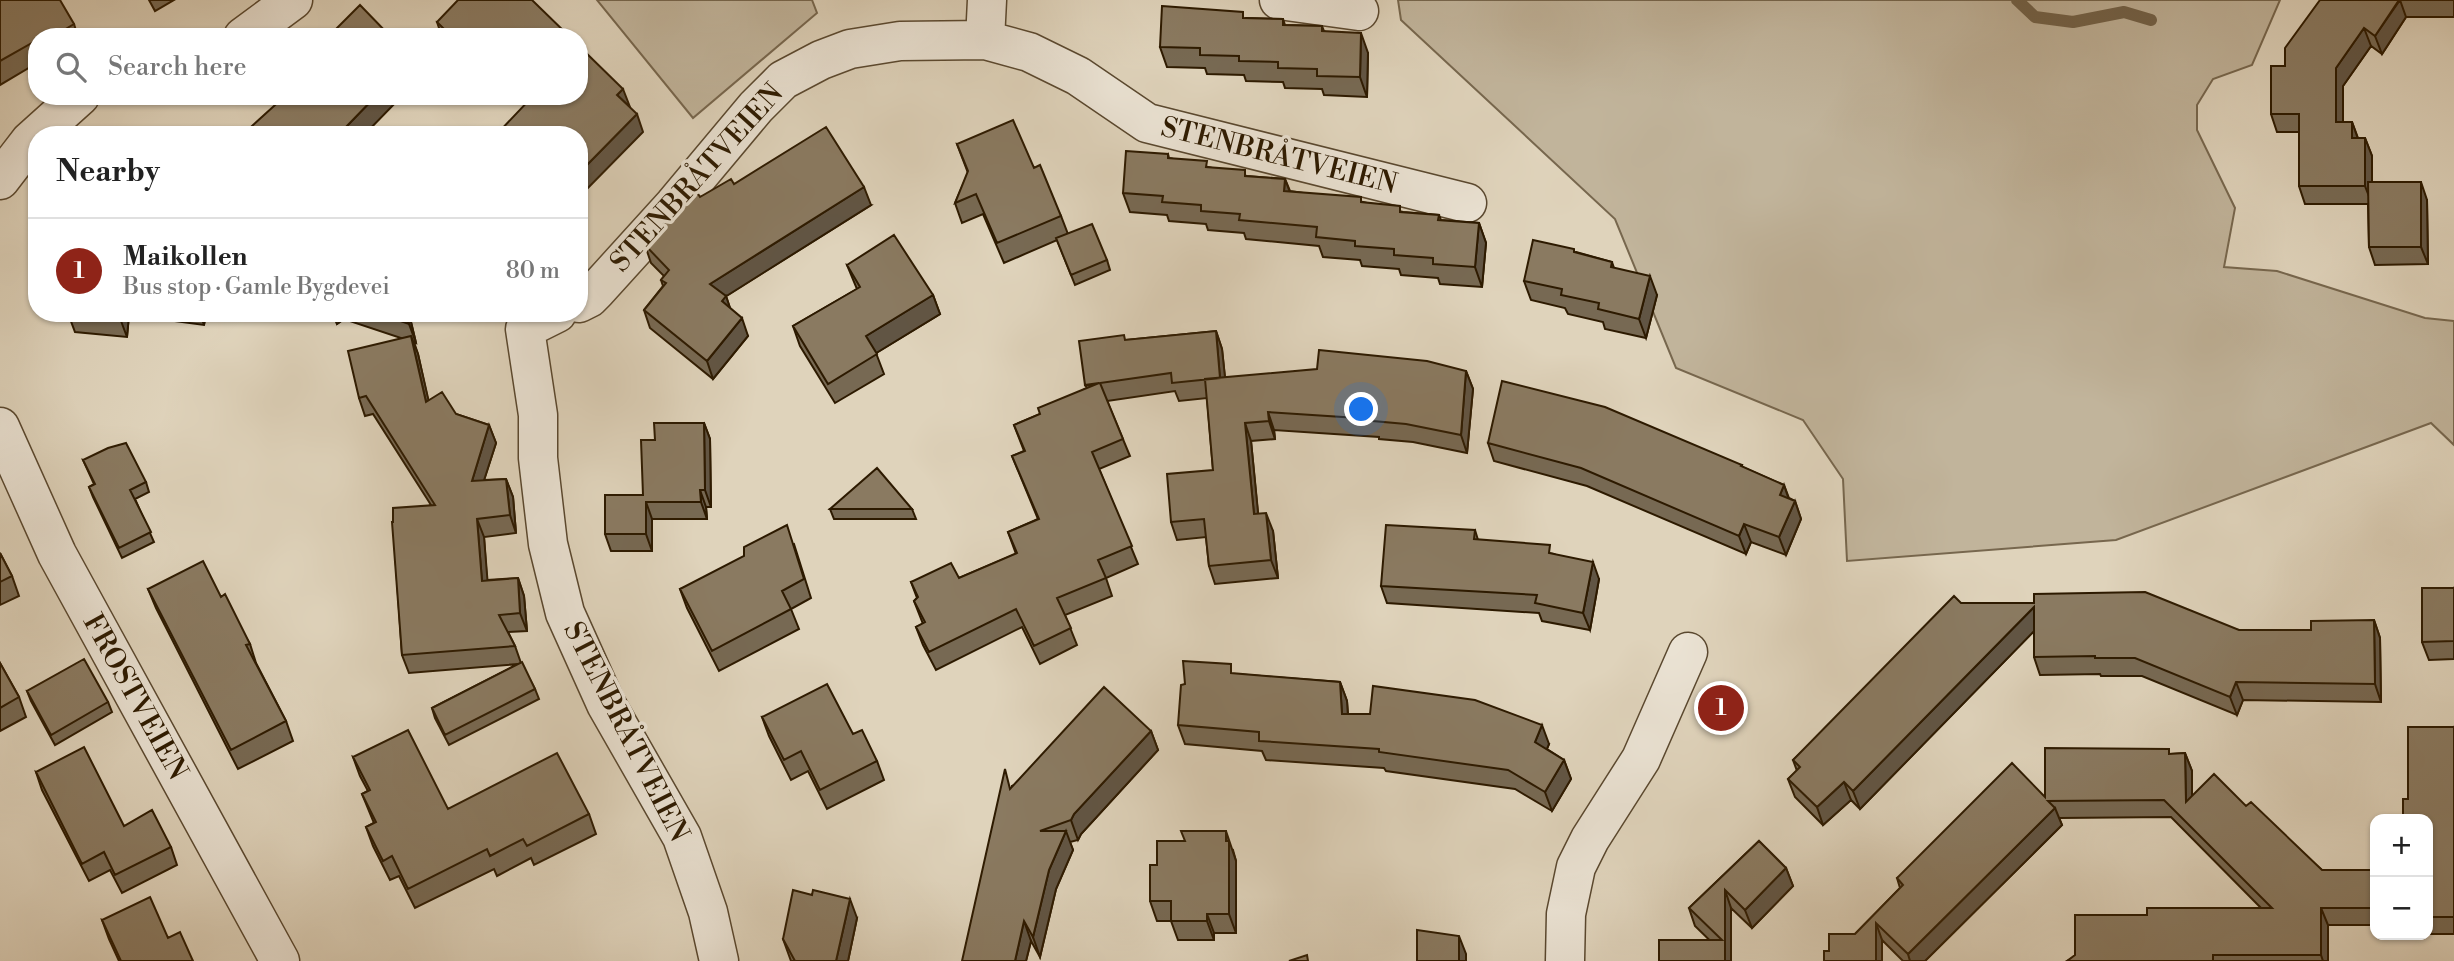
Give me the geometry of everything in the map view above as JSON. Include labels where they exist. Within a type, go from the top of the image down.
[{"type":"street","points":[[255,28],[293,0]]},
{"type":"street","points":[[985,40],[987,0]]},
{"type":"street","points":[[1279,0],[1359,11]]},
{"type":"street","name":"STENBRÅTVEIEN","points":[[588,298],[682,195],[756,107],[783,80],[821,60],[850,50],[900,41],[985,40],[1028,52],[1078,76],[1147,123],[1467,203]]},
{"type":"street","points":[[47,126],[70,105]]},
{"type":"street","points":[[0,180],[28,144]]},
{"type":"street","name":"STENBRÅTVEIEN","points":[[539,322],[525,329],[538,415],[538,458],[544,510],[555,577],[576,641],[606,704],[682,837],[704,901],[719,961]]},
{"type":"street","name":"FROSTVEIEN","points":[[0,427],[57,554],[280,961]]},
{"type":"street","points":[[1565,961],[1566,914],[1576,867],[1590,839],[1641,759],[1688,652]]},
{"type":"shaded area","points":[[597,0],[812,0],[817,13],[693,118]]},
{"type":"shaded area","points":[[1398,0],[2280,0],[2252,65],[2213,79],[2197,105],[2197,130],[2235,208],[2224,267],[2277,271],[2425,318],[2454,321],[2454,445],[2431,423],[2116,540],[1847,561],[1843,479],[1803,420],[1676,368],[1615,219],[1401,20]]},
{"type":"building","points":[[0,0],[60,0],[74,24],[67,28],[28,28],[28,45],[0,61]]},
{"type":"building","points":[[458,0],[532,0],[561,28],[443,28],[437,22]]},
{"type":"building","points":[[2320,0],[2399,0],[2375,36],[2364,28],[2336,68],[2336,122],[2352,122],[2352,138],[2365,138],[2365,186],[2299,186],[2299,114],[2271,114],[2271,66],[2285,66],[2285,48]]},
{"type":"building","points":[[360,5],[382,28],[337,28]]},
{"type":"building","points":[[1162,6],[1243,12],[1243,18],[1283,19],[1283,25],[1322,26],[1322,31],[1361,33],[1360,77],[1317,76],[1317,69],[1278,68],[1278,62],[1239,61],[1239,56],[1200,55],[1200,48],[1160,47]]},
{"type":"building","points":[[588,55],[623,89],[617,95],[637,114],[588,164],[588,126],[505,126],[524,105],[588,105]]},
{"type":"building","points":[[275,105],[367,105],[347,126],[252,126]]},
{"type":"building","points":[[1013,120],[1034,168],[1040,165],[1061,216],[997,243],[976,194],[955,203],[968,171],[957,144]]},
{"type":"building","points":[[826,127],[864,187],[710,284],[726,296],[722,301],[742,318],[707,361],[644,310],[666,283],[661,280],[669,270],[645,245],[695,189],[700,197],[731,179],[734,184]]},
{"type":"building","points":[[1126,151],[1168,154],[1168,158],[1207,161],[1206,167],[1245,170],[1245,176],[1285,179],[1284,191],[1361,197],[1361,202],[1400,206],[1400,212],[1439,215],[1438,220],[1479,223],[1475,267],[1433,264],[1433,258],[1394,255],[1394,249],[1355,246],[1355,241],[1316,237],[1317,227],[1239,220],[1240,214],[1201,211],[1201,205],[1162,202],[1163,196],[1123,193]]},
{"type":"building","points":[[2368,182],[2421,182],[2421,247],[2369,247]]},
{"type":"building","points":[[1092,224],[1107,260],[1071,275],[1056,238]]},
{"type":"building","points":[[894,235],[933,295],[866,336],[877,354],[828,384],[793,326],[860,287],[847,265]]},
{"type":"building","points":[[1533,240],[1574,249],[1574,252],[1612,262],[1611,267],[1650,276],[1639,319],[1598,309],[1599,303],[1561,295],[1562,289],[1524,281]]},
{"type":"building","points":[[1216,331],[1220,378],[1172,383],[1171,373],[1100,383],[1123,439],[1092,452],[1132,546],[1098,560],[1106,578],[1057,598],[1071,628],[1034,646],[1016,609],[929,652],[916,627],[925,622],[914,601],[918,597],[911,582],[951,563],[959,578],[1017,553],[1008,532],[1039,519],[1012,456],[1025,451],[1014,425],[1040,414],[1038,408],[1099,383],[1085,385],[1079,341],[1124,335],[1125,340]]},
{"type":"building","points":[[411,336],[426,402],[442,392],[456,414],[489,425],[472,481],[506,479],[510,515],[477,519],[482,581],[518,578],[520,613],[499,615],[515,646],[402,655],[393,508],[435,505],[366,396],[359,398],[348,351]]},
{"type":"building","points":[[1319,350],[1427,361],[1466,371],[1461,435],[1373,419],[1268,412],[1269,421],[1245,423],[1254,514],[1266,513],[1271,560],[1209,566],[1204,519],[1171,522],[1167,474],[1213,470],[1205,379],[1317,369]]},
{"type":"building","points":[[1502,381],[1605,407],[1784,485],[1780,495],[1795,501],[1779,537],[1744,524],[1739,536],[1581,468],[1488,443]]},
{"type":"building","points":[[654,423],[704,423],[705,490],[700,490],[701,502],[646,502],[646,534],[605,534],[605,495],[643,495],[641,440],[655,440]]},
{"type":"building","points":[[126,443],[146,482],[130,490],[151,532],[119,548],[89,487],[95,484],[83,460]]},
{"type":"building","points":[[877,468],[912,509],[830,509]]},
{"type":"building","points":[[787,525],[804,579],[782,591],[791,609],[712,651],[680,589],[744,556],[744,547]]},
{"type":"building","points":[[1386,525],[1475,530],[1474,539],[1550,545],[1549,553],[1593,562],[1583,613],[1535,603],[1537,595],[1381,586]]},
{"type":"building","points":[[0,553],[12,576],[0,582]]},
{"type":"building","points":[[203,561],[221,597],[225,594],[250,644],[246,645],[286,721],[231,750],[148,589]]},
{"type":"building","points":[[2422,588],[2454,588],[2454,641],[2422,642]]},
{"type":"building","points":[[2145,592],[2239,630],[2311,630],[2311,621],[2374,620],[2375,684],[2236,682],[2230,697],[2135,658],[2034,657],[2034,607],[1853,791],[1844,782],[1817,807],[1788,779],[1800,767],[1793,760],[1954,596],[1961,603],[2034,603],[2034,594]]},
{"type":"building","points":[[84,659],[108,702],[51,735],[27,691]]},
{"type":"building","points":[[1183,661],[1231,664],[1231,673],[1340,682],[1342,714],[1370,714],[1373,686],[1475,700],[1542,725],[1535,742],[1564,760],[1545,792],[1508,770],[1379,752],[1379,749],[1259,741],[1259,732],[1178,725],[1181,685],[1185,684]]},
{"type":"building","points":[[522,662],[535,689],[445,735],[432,708]]},
{"type":"building","points":[[0,663],[19,697],[0,708]]},
{"type":"building","points":[[827,684],[853,734],[862,730],[877,761],[820,790],[801,751],[784,760],[762,717]]},
{"type":"building","points":[[1104,687],[1151,731],[1071,820],[1040,831],[1066,831],[1049,870],[1033,937],[1024,921],[1015,961],[962,961],[1005,769],[1010,789]]},
{"type":"building","points":[[2408,727],[2454,727],[2454,917],[2433,917],[2433,814],[2403,814],[2403,799],[2408,799]]},
{"type":"building","points":[[408,730],[448,809],[557,753],[589,814],[527,846],[523,839],[490,856],[487,849],[408,889],[392,856],[383,861],[366,827],[376,822],[362,794],[370,790],[353,757]]},
{"type":"building","points":[[84,747],[124,826],[152,810],[171,847],[115,875],[104,852],[82,864],[36,772]]},
{"type":"building","points":[[2045,748],[2169,749],[2169,754],[2185,753],[2186,802],[2214,774],[2246,806],[2251,802],[2322,870],[2370,870],[2370,908],[2321,908],[2321,955],[2213,955],[2213,961],[2067,961],[2075,955],[2075,915],[2147,915],[2147,908],[2272,908],[2164,800],[2048,801],[2055,808],[1908,954],[1876,923],[1876,961],[1824,961],[1824,951],[1829,951],[1829,934],[1855,934],[1903,885],[1897,878],[2012,763],[2045,797]]},
{"type":"building","points":[[1181,831],[1226,831],[1226,841],[1229,841],[1229,914],[1207,914],[1207,921],[1171,921],[1171,901],[1150,901],[1150,865],[1157,865],[1157,841],[1185,841]]},
{"type":"building","points":[[1759,841],[1786,868],[1745,910],[1725,890],[1725,961],[1659,961],[1659,940],[1722,940],[1689,908]]},
{"type":"building","points":[[793,890],[812,895],[813,890],[850,899],[836,961],[795,961],[783,939]]},
{"type":"building","points":[[150,897],[168,938],[180,932],[193,961],[121,961],[102,920]]},
{"type":"building","points":[[1417,930],[1459,936],[1459,961],[1417,961]]},
{"type":"building","points":[[1307,955],[1308,961],[1289,961]]},
{"type":"waterway","points":[[2017,0],[2035,17],[2073,22],[2124,12],[2151,20]]},
{"type":"place","name":"Maikollen","points":[[1721,708]]}]
